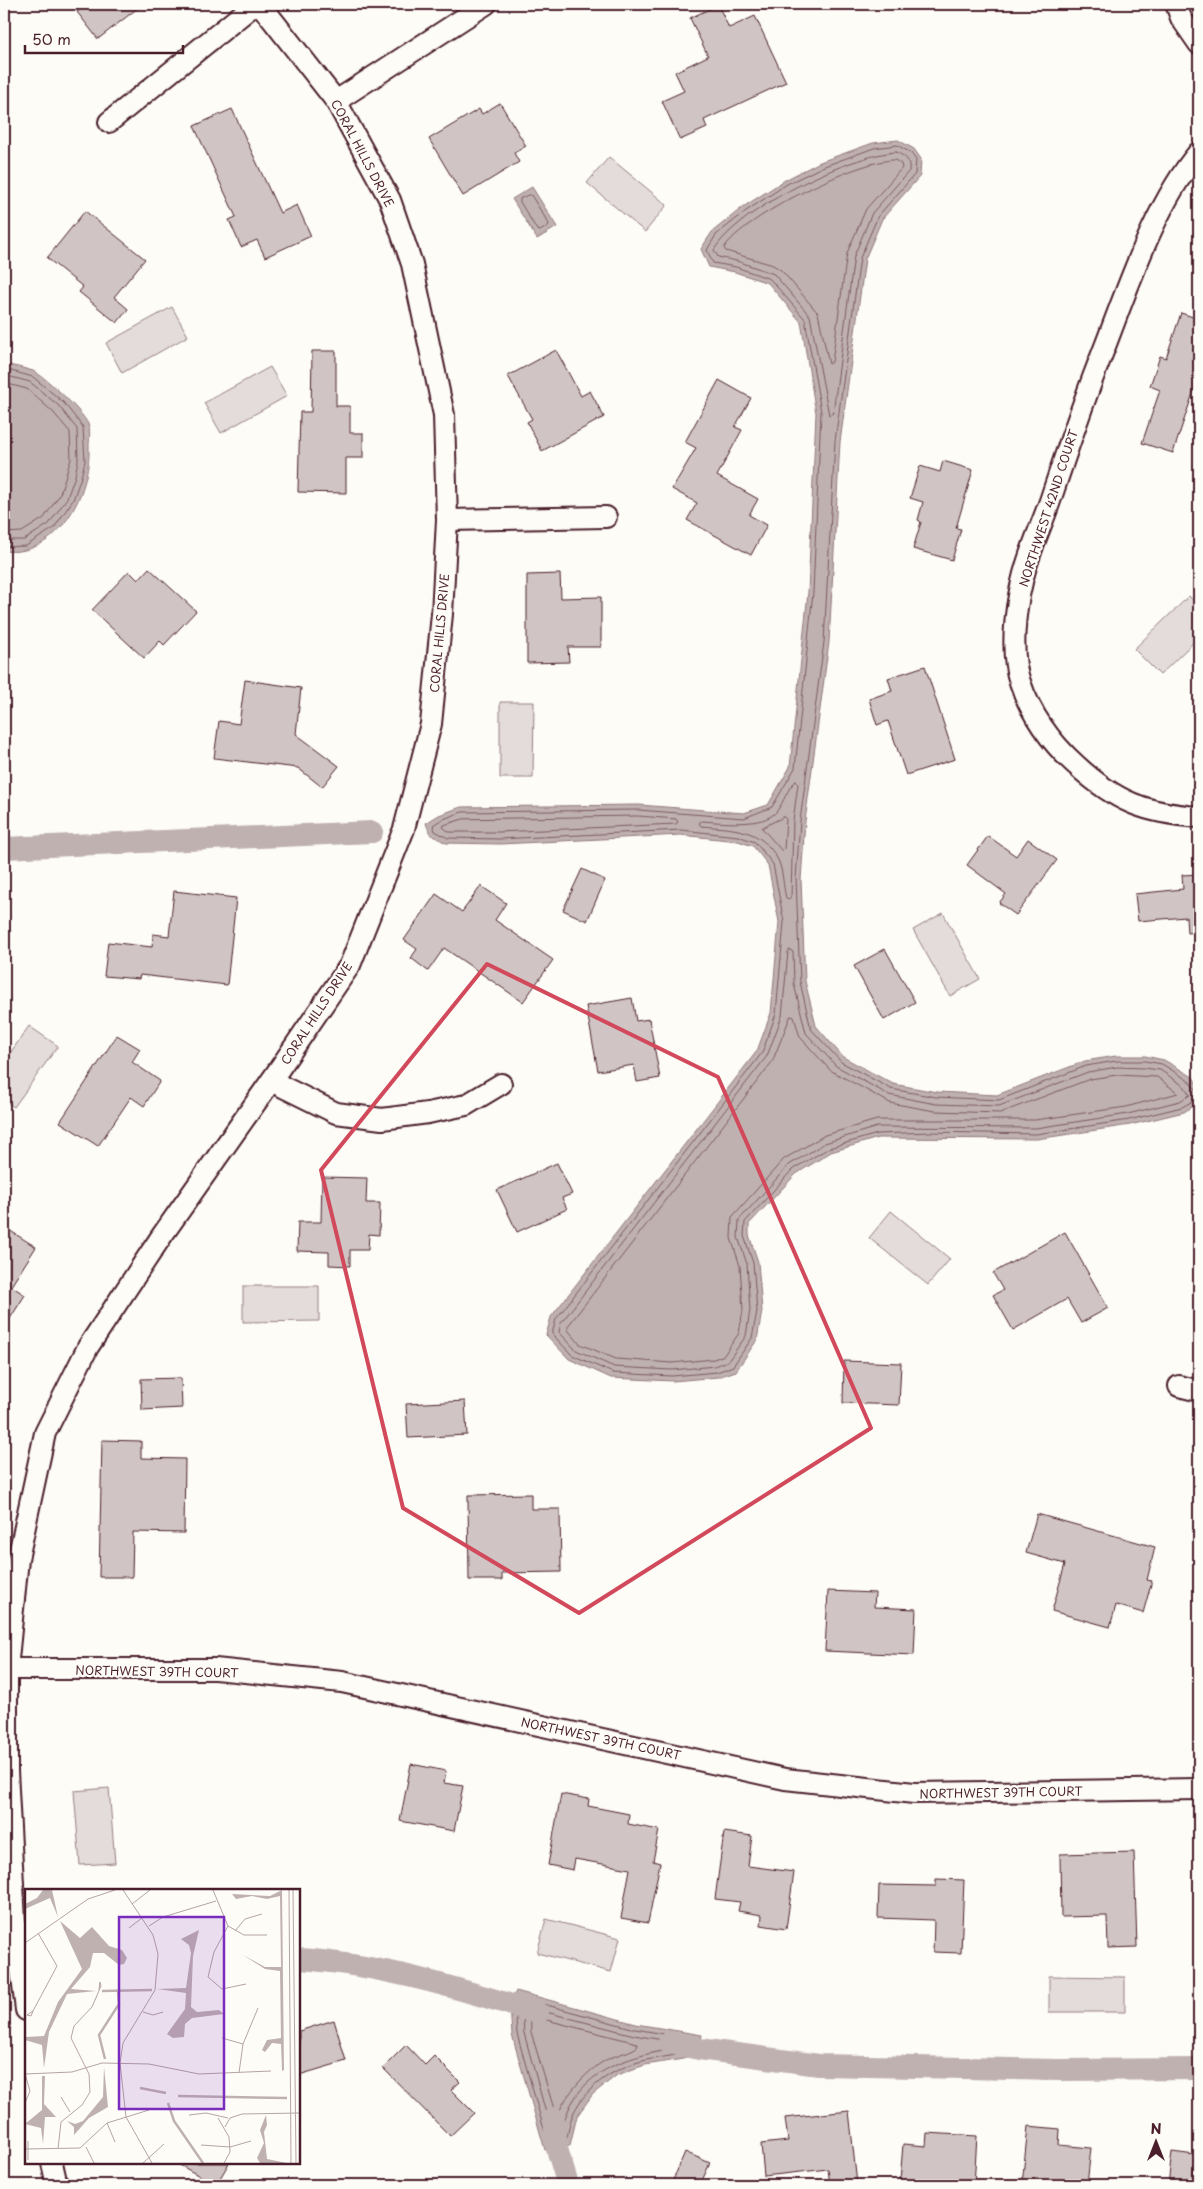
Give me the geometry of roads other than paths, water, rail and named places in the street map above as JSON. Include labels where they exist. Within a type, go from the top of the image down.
[{"type":"street","points":[[110,122],[255,4]]},
{"type":"street","name":"CORAL HILLS DRIVE","points":[[25,2002],[15,1922],[7,1771],[5,1669],[18,1559],[45,1433],[88,1347],[161,1236],[272,1081],[350,965],[404,829],[431,724],[442,614],[447,520],[444,415],[412,264],[390,200],[336,101],[260,4]]},
{"type":"street","points":[[336,101],[486,4]]},
{"type":"street","points":[[1176,4],[1181,18],[1199,44]]},
{"type":"street","name":"NORTHWEST 42ND COURT","points":[[1199,152],[1168,200],[1146,243],[1084,402],[1022,582],[1014,640],[1019,681],[1036,716],[1060,751],[1095,783],[1125,802],[1170,815],[1199,817]]},
{"type":"street","points":[[447,520],[606,517]]},
{"type":"street","points":[[272,1081],[336,1113],[382,1119],[428,1113],[466,1105],[501,1084]]},
{"type":"street","points":[[1179,1386],[1199,1391]]},
{"type":"street","name":"NORTHWEST 39TH COURT","points":[[5,1669],[215,1669],[342,1682],[784,1779],[914,1793],[1199,1789]]},
{"type":"street","points":[[52,2164],[57,2185]]},
{"type":"water","points":[[898,140],[914,149],[921,159],[920,176],[882,219],[865,259],[840,442],[829,642],[805,821],[801,880],[805,981],[816,1026],[843,1057],[893,1084],[937,1092],[997,1095],[1085,1061],[1116,1056],[1145,1056],[1164,1060],[1193,1077],[1199,1087],[1199,1102],[1184,1112],[1130,1125],[1037,1139],[878,1138],[831,1152],[796,1174],[749,1224],[749,1235],[758,1262],[762,1311],[757,1340],[736,1371],[718,1377],[673,1381],[611,1378],[569,1359],[546,1335],[551,1317],[757,1051],[771,1013],[779,922],[768,865],[753,846],[738,841],[681,835],[500,844],[446,843],[430,834],[426,823],[439,815],[461,807],[639,805],[744,813],[768,805],[790,767],[808,592],[816,413],[801,322],[768,283],[735,272],[709,267],[701,249],[712,232],[743,207],[785,180],[820,162],[873,143]]},
{"type":"water","points":[[532,187],[557,227],[537,239],[512,199]]},
{"type":"water","points":[[4,364],[39,374],[79,411],[88,424],[90,435],[88,465],[84,484],[77,502],[67,519],[55,533],[40,544],[23,550],[4,551]]},
{"type":"water","points":[[516,1991],[636,2024],[702,2035],[699,2049],[683,2059],[645,2065],[617,2075],[593,2094],[577,2116],[570,2145],[545,2150],[512,2035],[510,2005]]},
{"type":"waterway","points":[[4,848],[372,832]]},
{"type":"waterway","points":[[300,1959],[360,1966],[390,1972],[480,1995],[538,2013]]},
{"type":"waterway","points":[[669,2043],[699,2049],[819,2065],[1059,2070],[1199,2069]]},
{"type":"waterway","points":[[554,2118],[557,2149],[568,2185]]}]
